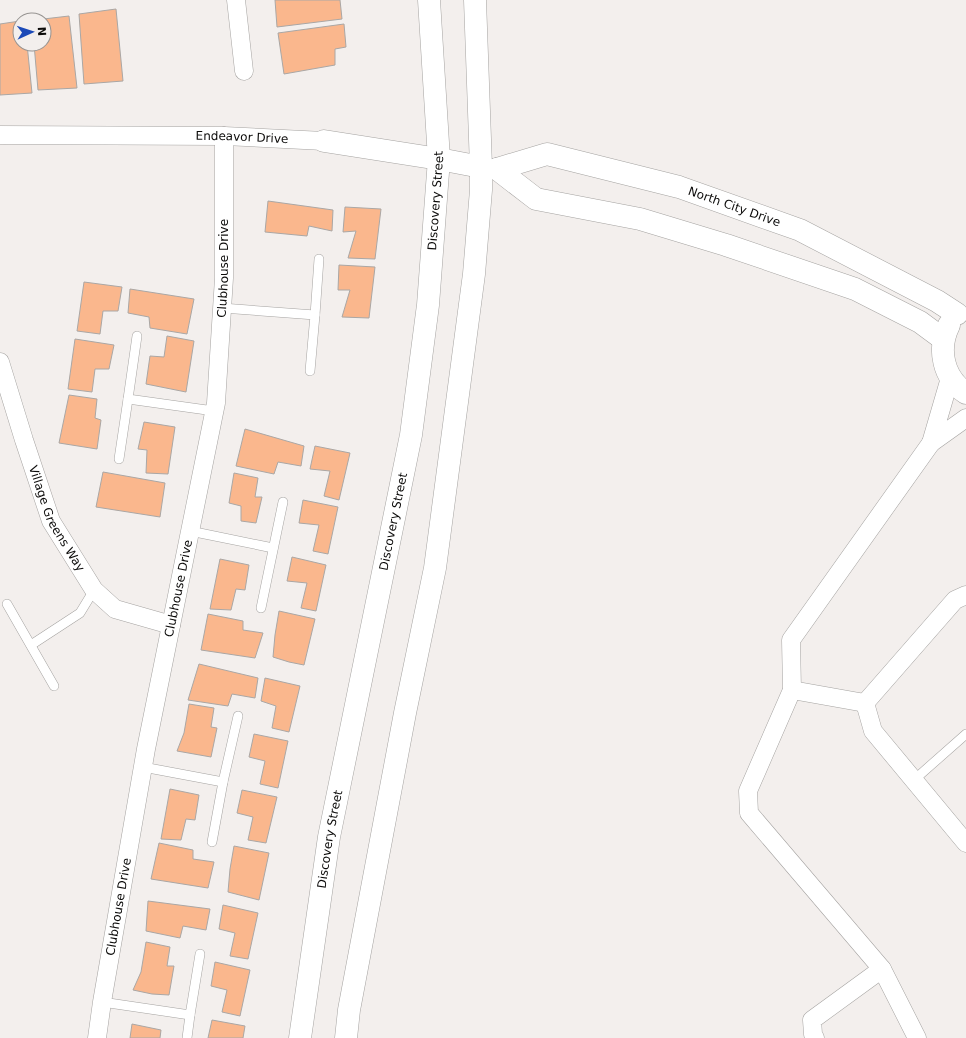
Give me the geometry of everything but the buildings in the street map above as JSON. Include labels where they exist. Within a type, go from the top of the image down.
[{"type":"main road","name":"Discovery Street","points":[[300,1038],[329,837],[411,435],[428,305],[439,159],[429,0]]},
{"type":"main road","points":[[346,1038],[349,1010],[404,720],[435,568],[474,274],[481,190],[489,168],[474,0]]},
{"type":"main road","name":"Endeavor Drive","points":[[324,141],[489,168]]},
{"type":"main road","name":"North City Drive","points":[[489,168],[547,154],[679,187],[800,230],[937,301],[961,310]]},
{"type":"main road","points":[[489,168],[536,199],[640,218],[726,245],[855,289],[920,322],[943,339]]},
{"type":"main road","points":[[961,310],[948,326],[943,339],[942,352],[944,366],[950,378],[966,393]]},
{"type":"street","points":[[236,0],[244,71]]},
{"type":"street","name":"Endeavor Drive","points":[[0,134],[224,136],[324,141]]},
{"type":"street","name":"Clubhouse Drive","points":[[97,1038],[143,767],[216,403],[224,278],[224,136]]},
{"type":"street","name":"Village Greens Way","points":[[0,362],[51,521],[94,590],[115,609],[171,625]]},
{"type":"street","points":[[931,443],[950,378]]},
{"type":"street","points":[[917,1038],[882,969],[749,812],[748,791],[792,690],[791,640],[931,443],[966,418]]},
{"type":"street","points":[[865,703],[955,600],[966,595]]},
{"type":"street","points":[[792,690],[865,703]]},
{"type":"street","points":[[865,703],[873,731],[966,843]]},
{"type":"street","points":[[815,1038],[813,1034],[812,1020],[882,969]]},
{"type":"lane","points":[[310,371],[319,259]]},
{"type":"lane","points":[[222,308],[315,315]]},
{"type":"lane","points":[[120,459],[137,336]]},
{"type":"lane","points":[[128,399],[214,411]]},
{"type":"lane","points":[[261,608],[283,502]]},
{"type":"lane","points":[[190,531],[273,548]]},
{"type":"lane","points":[[31,645],[80,613],[94,590]]},
{"type":"lane","points":[[7,604],[54,686]]},
{"type":"lane","points":[[212,842],[223,782],[238,716]]},
{"type":"lane","points":[[914,780],[966,734]]},
{"type":"lane","points":[[143,767],[223,782]]},
{"type":"lane","points":[[187,1038],[200,954]]},
{"type":"lane","points":[[102,1002],[190,1015]]}]
